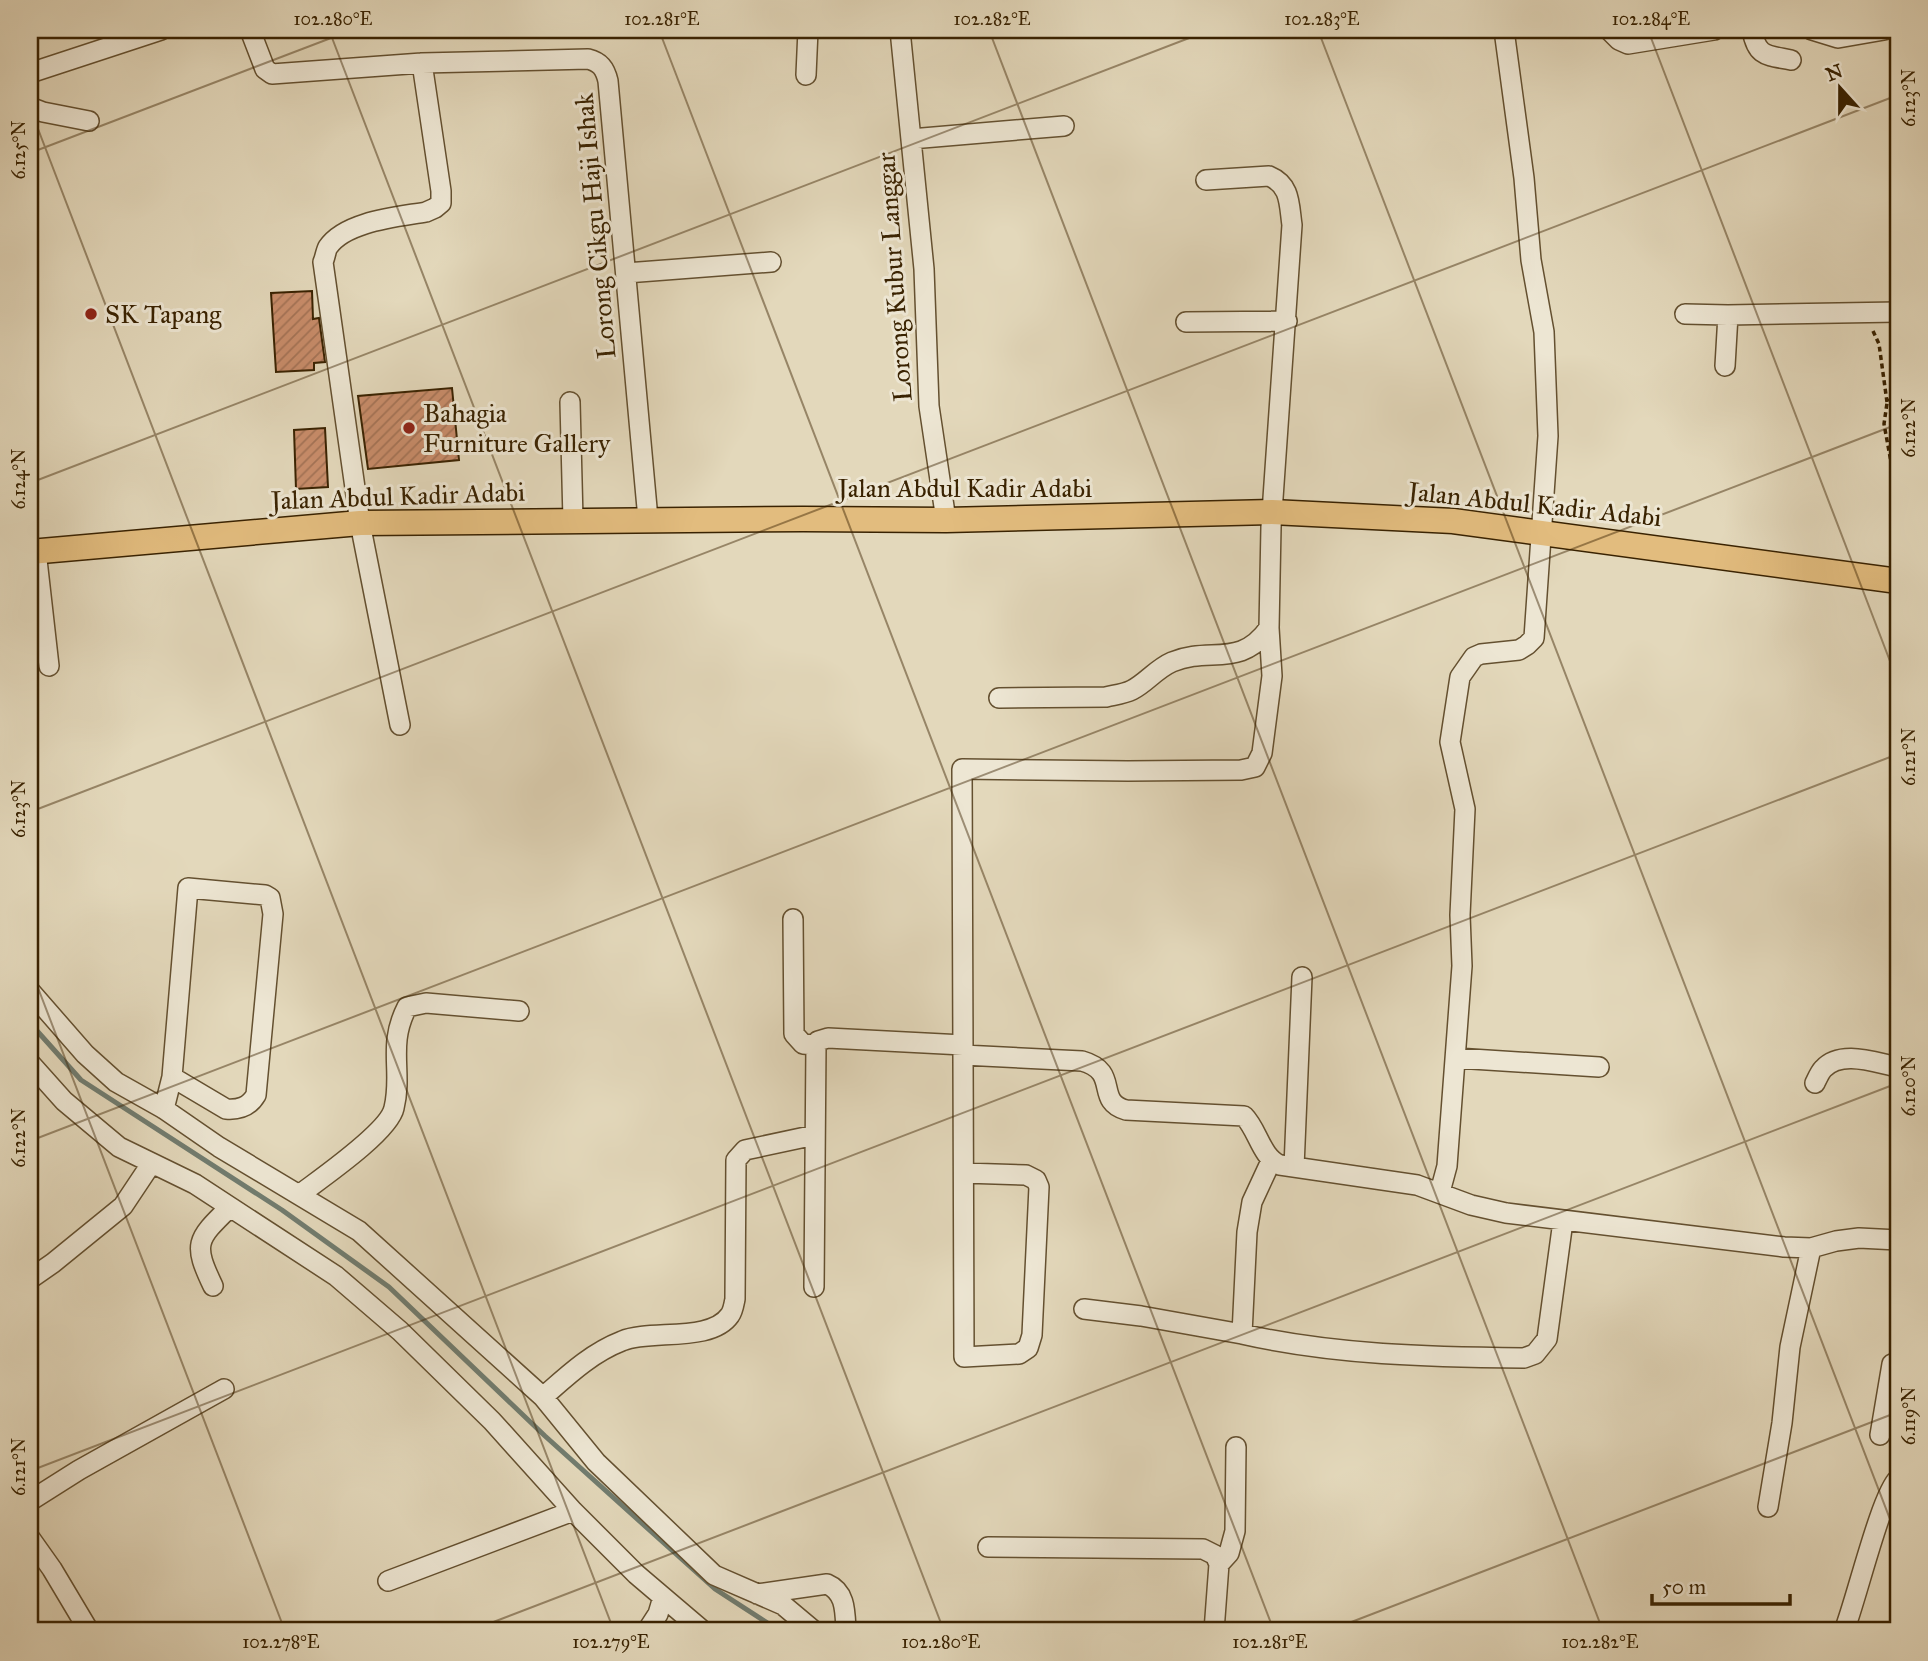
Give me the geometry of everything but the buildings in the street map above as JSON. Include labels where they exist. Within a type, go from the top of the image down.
[{"type":"main road","name":"Jalan Abdul Kadir Adabi","points":[[33,552],[360,523],[648,519],[946,520],[1272,512],[1454,521],[1895,580]]},
{"type":"street","points":[[30,73],[162,30]]},
{"type":"street","points":[[250,30],[265,69],[272,74],[422,63],[441,203],[426,212],[365,224],[342,234],[328,247],[323,262],[360,523],[400,725]]},
{"type":"street","points":[[806,75],[808,30]]},
{"type":"street","name":"Lorong Kubur Langgar","points":[[900,30],[924,269],[929,406],[946,520]]},
{"type":"street","points":[[1440,1192],[1447,1166],[1462,966],[1460,915],[1465,809],[1450,742],[1460,677],[1474,657],[1518,650],[1534,638],[1543,531],[1548,436],[1544,332],[1531,260],[1524,178],[1504,30]]},
{"type":"street","points":[[1609,30],[1619,40],[1628,44],[1714,30]]},
{"type":"street","points":[[1752,30],[1754,43],[1763,54],[1791,60]]},
{"type":"street","points":[[1812,30],[1838,38],[1884,30]]},
{"type":"street","name":"Lorong Cikgu Haji Ishak","points":[[422,63],[587,59],[603,66],[608,81],[648,519]]},
{"type":"street","points":[[30,107],[89,121]]},
{"type":"street","points":[[911,139],[1064,126]]},
{"type":"street","points":[[964,1173],[1026,1175],[1036,1180],[1040,1195],[1032,1335],[1028,1348],[1019,1354],[964,1357],[962,769],[1241,769],[1255,767],[1262,752],[1272,676],[1269,628],[1272,512],[1292,225],[1288,191],[1278,179],[1269,176],[1206,180]]},
{"type":"street","points":[[626,273],[771,262]]},
{"type":"street","points":[[1685,314],[1898,312]]},
{"type":"street","points":[[1725,366],[1728,315]]},
{"type":"street","points":[[1186,321],[1287,321]]},
{"type":"street","points":[[570,402],[573,520]]},
{"type":"street","points":[[33,552],[48,666]]},
{"type":"street","points":[[999,698],[1106,697],[1120,694],[1134,690],[1153,673],[1172,662],[1195,656],[1240,653],[1253,647],[1269,628]]},
{"type":"street","points":[[164,1109],[172,1077],[188,888],[265,895],[272,901],[273,914],[260,1072],[252,1103],[236,1110],[226,1109],[172,1077]]},
{"type":"street","points":[[793,919],[794,1034],[803,1044],[816,1045]]},
{"type":"street","points":[[1294,1167],[1302,977]]},
{"type":"street","points":[[30,991],[85,1054],[116,1083],[164,1109],[219,1147],[359,1231],[543,1397],[596,1462],[714,1575],[783,1605],[814,1631]]},
{"type":"street","points":[[299,1195],[346,1160],[391,1118],[396,1096],[395,1046],[407,1007],[426,1003],[519,1011]]},
{"type":"street","points":[[814,1287],[816,1045],[818,1041],[828,1038],[1082,1061],[1097,1066],[1103,1073],[1110,1099],[1116,1107],[1126,1110],[1244,1116],[1252,1125],[1271,1161],[1294,1167],[1417,1185],[1471,1205],[1506,1213],[1563,1222],[1811,1248],[1848,1239],[1898,1240]]},
{"type":"street","points":[[1456,1058],[1599,1068]]},
{"type":"street","points":[[1815,1083],[1823,1068],[1847,1058],[1898,1067]]},
{"type":"street","points":[[30,1063],[64,1101],[119,1147],[195,1184],[336,1276],[400,1331],[492,1421],[573,1511],[636,1574],[703,1631]]},
{"type":"street","points":[[543,1397],[575,1368],[624,1339],[694,1333],[716,1326],[730,1315],[735,1299],[736,1160],[745,1150],[815,1135]]},
{"type":"street","points":[[1242,1334],[1247,1231],[1252,1202],[1271,1161]]},
{"type":"street","points":[[30,1279],[123,1206],[151,1164]]},
{"type":"street","points":[[214,1286],[202,1261],[200,1244],[204,1233],[229,1208]]},
{"type":"street","points":[[1084,1309],[1141,1316],[1270,1341],[1373,1353],[1524,1358],[1535,1354],[1547,1339],[1563,1222]]},
{"type":"street","points":[[1768,1507],[1782,1423],[1790,1347],[1811,1248]]},
{"type":"street","points":[[1880,1435],[1892,1364]]},
{"type":"street","points":[[30,1501],[79,1470],[224,1389]]},
{"type":"street","points":[[1219,1564],[1230,1553],[1235,1531],[1236,1447]]},
{"type":"street","points":[[1844,1631],[1853,1610],[1887,1497],[1898,1479]]},
{"type":"street","points":[[388,1581],[573,1511]]},
{"type":"street","points":[[30,1538],[89,1631]]},
{"type":"street","points":[[988,1546],[1203,1549],[1215,1555],[1219,1564],[1214,1631]]},
{"type":"street","points":[[756,1594],[827,1584],[841,1593],[846,1631]]},
{"type":"street","points":[[647,1631],[658,1614],[663,1597]]},
{"type":"path","points":[[1855,312],[1865,319],[1876,335],[1887,403],[1884,424],[1898,500]]},
{"type":"path","points":[[1887,403],[1898,391]]},
{"type":"path","points":[[1895,580],[1898,527]]},
{"type":"waterway","points":[[30,1023],[81,1080],[282,1210],[389,1287],[545,1436],[715,1589],[780,1631]]},
{"type":"place","name":"SK Tapang","points":[[91,314]]},
{"type":"place","name":"Bahagia Furniture Gallery","points":[[409,428]]}]
